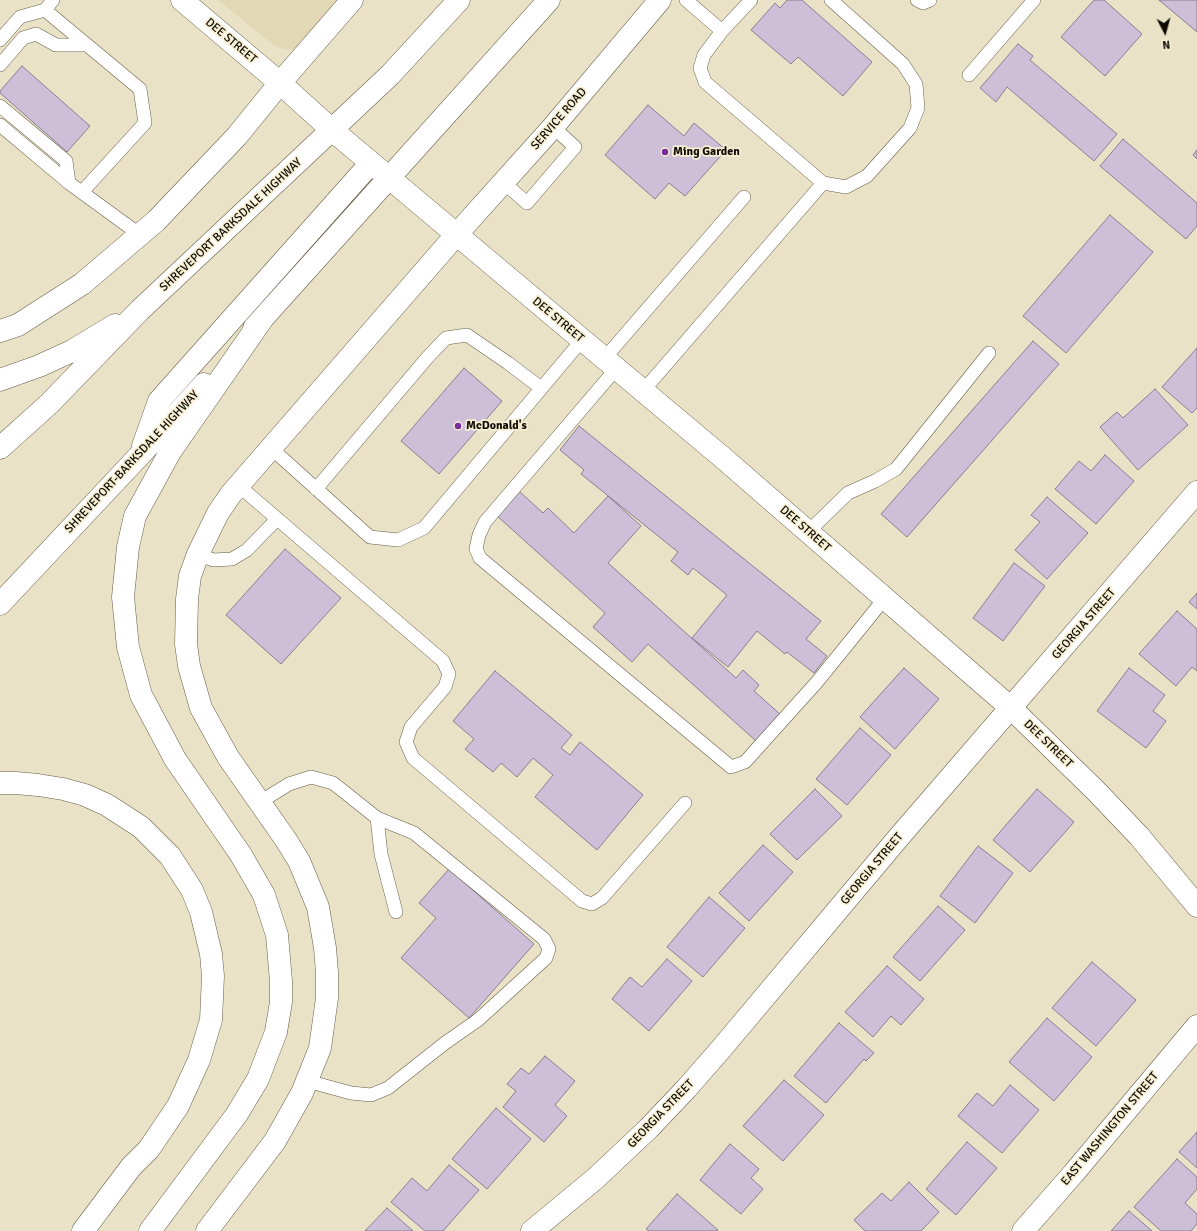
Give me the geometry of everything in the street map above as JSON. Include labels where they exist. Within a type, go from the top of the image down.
[{"type":"street","name":"DEE STREET","points":[[182,0],[280,83],[371,164],[722,457],[1011,708],[1097,792],[1139,836],[1197,906]]},
{"type":"street","points":[[0,332],[18,325],[82,284],[156,221],[237,136],[280,83],[352,0]]},
{"type":"street","name":"SHREVEPORT BARKSDALE HIGHWAY","points":[[0,448],[49,404],[140,310],[390,75],[459,0]]},
{"type":"street","points":[[150,1231],[237,1114],[258,1080],[276,1032],[281,1002],[281,980],[277,936],[264,895],[241,855],[175,759],[141,695],[128,647],[123,597],[128,547],[135,516],[170,452],[263,318],[550,0]]},
{"type":"street","name":"SERVICE ROAD","points":[[207,1231],[275,1141],[302,1093],[320,1048],[327,998],[327,972],[326,948],[318,907],[299,861],[228,757],[201,708],[189,666],[186,644],[187,599],[190,576],[198,554],[218,513],[239,486],[456,235],[553,127],[660,0]]},
{"type":"street","points":[[140,455],[159,401],[371,164]]},
{"type":"street","points":[[0,380],[39,366],[72,351],[140,310]]},
{"type":"street","name":"SHREVEPORT-BARKSDALE HIGHWAY","points":[[0,604],[140,455],[263,318]]},
{"type":"street","name":"GEORGIA STREET","points":[[532,1231],[596,1178],[649,1128],[722,1049],[900,837],[1197,492]]},
{"type":"street","points":[[0,783],[16,782],[38,785],[63,789],[85,795],[107,805],[141,827],[170,856],[192,890],[201,912],[211,954],[213,976],[211,1020],[199,1060],[178,1106],[149,1149],[131,1167],[83,1231]]},
{"type":"street","name":"EAST WASHINGTON STREET","points":[[1023,1231],[1073,1174],[1197,1026]]},
{"type":"lane","points":[[686,0],[722,31]]},
{"type":"lane","points":[[751,0],[722,31],[704,55],[700,68],[705,82],[823,182],[846,187],[867,176],[910,128],[918,108],[916,84],[903,64],[831,0]]},
{"type":"lane","points":[[917,0],[923,4],[930,0]]},
{"type":"lane","points":[[969,75],[1034,0]]},
{"type":"lane","points":[[0,40],[20,17],[49,5],[87,45],[140,89],[145,123],[82,192]]},
{"type":"lane","points":[[0,65],[23,38],[36,34],[56,45],[87,45]]},
{"type":"lane","points":[[0,106],[66,161],[69,183]]},
{"type":"lane","points":[[0,125],[69,183],[139,234]]},
{"type":"lane","points":[[504,183],[527,203],[575,147],[553,127]]},
{"type":"lane","points":[[643,392],[823,182]]},
{"type":"lane","points":[[744,197],[484,522],[479,535],[476,550],[480,558],[731,767],[745,762],[817,682],[885,598]]},
{"type":"lane","points":[[316,489],[427,358],[446,338],[467,335],[541,388]]},
{"type":"lane","points":[[272,449],[370,537],[398,540],[424,528],[582,340]]},
{"type":"lane","points":[[808,532],[848,493],[875,481],[896,468],[989,353]]},
{"type":"lane","points":[[239,486],[443,661],[450,674],[446,687],[411,727],[406,742],[413,758],[582,901],[592,904],[602,898],[685,803]]},
{"type":"lane","points":[[198,554],[213,560],[232,559],[247,550],[277,519]]},
{"type":"lane","points":[[260,802],[290,784],[311,777],[333,783],[377,818],[414,834],[544,939],[549,949],[546,958],[478,1020],[445,1043],[388,1088],[371,1095],[351,1094],[307,1081]]},
{"type":"lane","points":[[377,818],[381,854],[396,912]]},
{"type":"shaded area","points":[[218,0],[345,0],[297,49],[290,50],[276,47]]},
{"type":"building","points":[[787,0],[802,0],[872,62],[843,96],[798,57],[791,64],[751,30],[775,3],[780,8]]},
{"type":"building","points":[[1094,0],[1104,0],[1142,34],[1105,76],[1061,37]]},
{"type":"building","points":[[1159,0],[1197,0],[1197,32]]},
{"type":"building","points":[[1018,44],[1033,56],[1030,60],[1117,134],[1094,161],[1007,87],[996,102],[980,88]]},
{"type":"building","points":[[22,66],[90,126],[67,152],[0,93],[0,91]]},
{"type":"building","name":"Ming Garden","points":[[648,105],[684,136],[694,123],[726,150],[685,196],[669,183],[655,199],[605,155]]},
{"type":"building","points":[[1123,139],[1197,203],[1197,226],[1186,239],[1100,166]]},
{"type":"building","points":[[1197,150],[1197,159],[1193,155]]},
{"type":"building","points":[[1110,215],[1153,252],[1066,353],[1023,316]]},
{"type":"building","points":[[1033,341],[1059,364],[907,537],[881,514]]},
{"type":"building","points":[[1197,348],[1197,408],[1192,413],[1162,387]]},
{"type":"building","points":[[464,368],[502,401],[439,474],[401,441]]},
{"type":"building","points":[[1155,389],[1188,425],[1138,470],[1100,427],[1117,412],[1123,418]]},
{"type":"building","points":[[579,426],[821,621],[806,639],[827,656],[814,673],[787,652],[785,654],[757,631],[728,667],[692,638],[727,595],[693,568],[688,575],[671,561],[678,552],[581,474],[584,470],[560,450]]},
{"type":"building","points":[[1105,455],[1134,481],[1096,524],[1055,489],[1079,461],[1091,471]]},
{"type":"building","points":[[519,491],[543,513],[548,508],[574,533],[608,496],[641,526],[608,563],[736,678],[743,670],[759,685],[754,691],[781,715],[756,741],[648,644],[632,662],[593,627],[605,613],[496,515]]},
{"type":"building","points":[[1047,497],[1088,533],[1047,579],[1015,550],[1040,522],[1031,515]]},
{"type":"building","points":[[285,549],[341,598],[281,664],[226,615]]},
{"type":"building","points":[[1014,563],[1045,586],[1003,641],[973,618]]},
{"type":"building","points":[[1197,593],[1197,609],[1189,602]]},
{"type":"building","points":[[1177,611],[1197,629],[1197,671],[1192,667],[1176,686],[1139,654]]},
{"type":"building","points":[[904,668],[939,699],[895,749],[860,717]]},
{"type":"building","points":[[1129,668],[1165,695],[1153,711],[1166,721],[1146,748],[1097,711]]},
{"type":"building","points":[[495,671],[572,735],[561,748],[570,755],[580,742],[643,795],[597,850],[535,797],[553,775],[533,758],[517,777],[501,763],[493,772],[465,749],[474,739],[453,721]]},
{"type":"building","points":[[860,728],[891,755],[847,805],[816,779]]},
{"type":"building","points":[[815,789],[842,816],[797,860],[770,834]]},
{"type":"building","points":[[1037,789],[1074,822],[1030,872],[993,840]]},
{"type":"building","points":[[763,845],[793,872],[749,921],[719,893]]},
{"type":"building","points":[[978,846],[1013,873],[975,923],[940,896]]},
{"type":"building","points":[[449,869],[534,944],[469,1018],[401,958],[436,918],[419,903]]},
{"type":"building","points":[[709,897],[745,928],[703,977],[667,947]]},
{"type":"building","points":[[938,906],[965,930],[920,981],[893,957]]},
{"type":"building","points":[[667,959],[692,981],[649,1031],[612,999],[630,977],[642,987]]},
{"type":"building","points":[[1092,962],[1136,1000],[1096,1046],[1052,1008]]},
{"type":"building","points":[[887,966],[924,999],[901,1025],[891,1016],[873,1037],[845,1012]]},
{"type":"building","points":[[1047,1018],[1092,1057],[1054,1101],[1009,1062]]},
{"type":"building","points":[[839,1023],[874,1053],[866,1061],[864,1059],[826,1103],[794,1076]]},
{"type":"building","points":[[545,1056],[575,1081],[555,1105],[567,1116],[544,1142],[503,1107],[516,1091],[507,1084],[521,1068],[529,1074]]},
{"type":"building","points":[[784,1080],[824,1115],[783,1161],[743,1126]]},
{"type":"building","points":[[1010,1085],[1039,1110],[1002,1153],[958,1116],[977,1093],[993,1106]]},
{"type":"building","points":[[496,1108],[531,1139],[487,1189],[452,1159]]},
{"type":"building","points":[[1197,1132],[1197,1168],[1179,1152]]},
{"type":"building","points":[[967,1142],[997,1168],[956,1215],[926,1189]]},
{"type":"building","points":[[730,1144],[759,1169],[751,1178],[763,1189],[741,1214],[700,1180]]},
{"type":"building","points":[[1177,1159],[1197,1177],[1197,1189],[1185,1203],[1197,1214],[1197,1224],[1191,1231],[1161,1231],[1134,1207]]},
{"type":"building","points":[[449,1165],[479,1190],[443,1231],[425,1231],[391,1202],[412,1178],[427,1191]]},
{"type":"building","points":[[909,1182],[939,1212],[921,1231],[865,1231],[854,1220],[882,1193],[891,1201]]},
{"type":"building","points":[[677,1194],[718,1230],[649,1231],[646,1229]]},
{"type":"building","points":[[387,1208],[413,1231],[365,1231]]},
{"type":"building","points":[[1129,1211],[1152,1231],[1111,1231]]},
{"type":"place","name":"Ming Garden","points":[[665,152]]},
{"type":"place","name":"McDonald's","points":[[458,426]]}]
